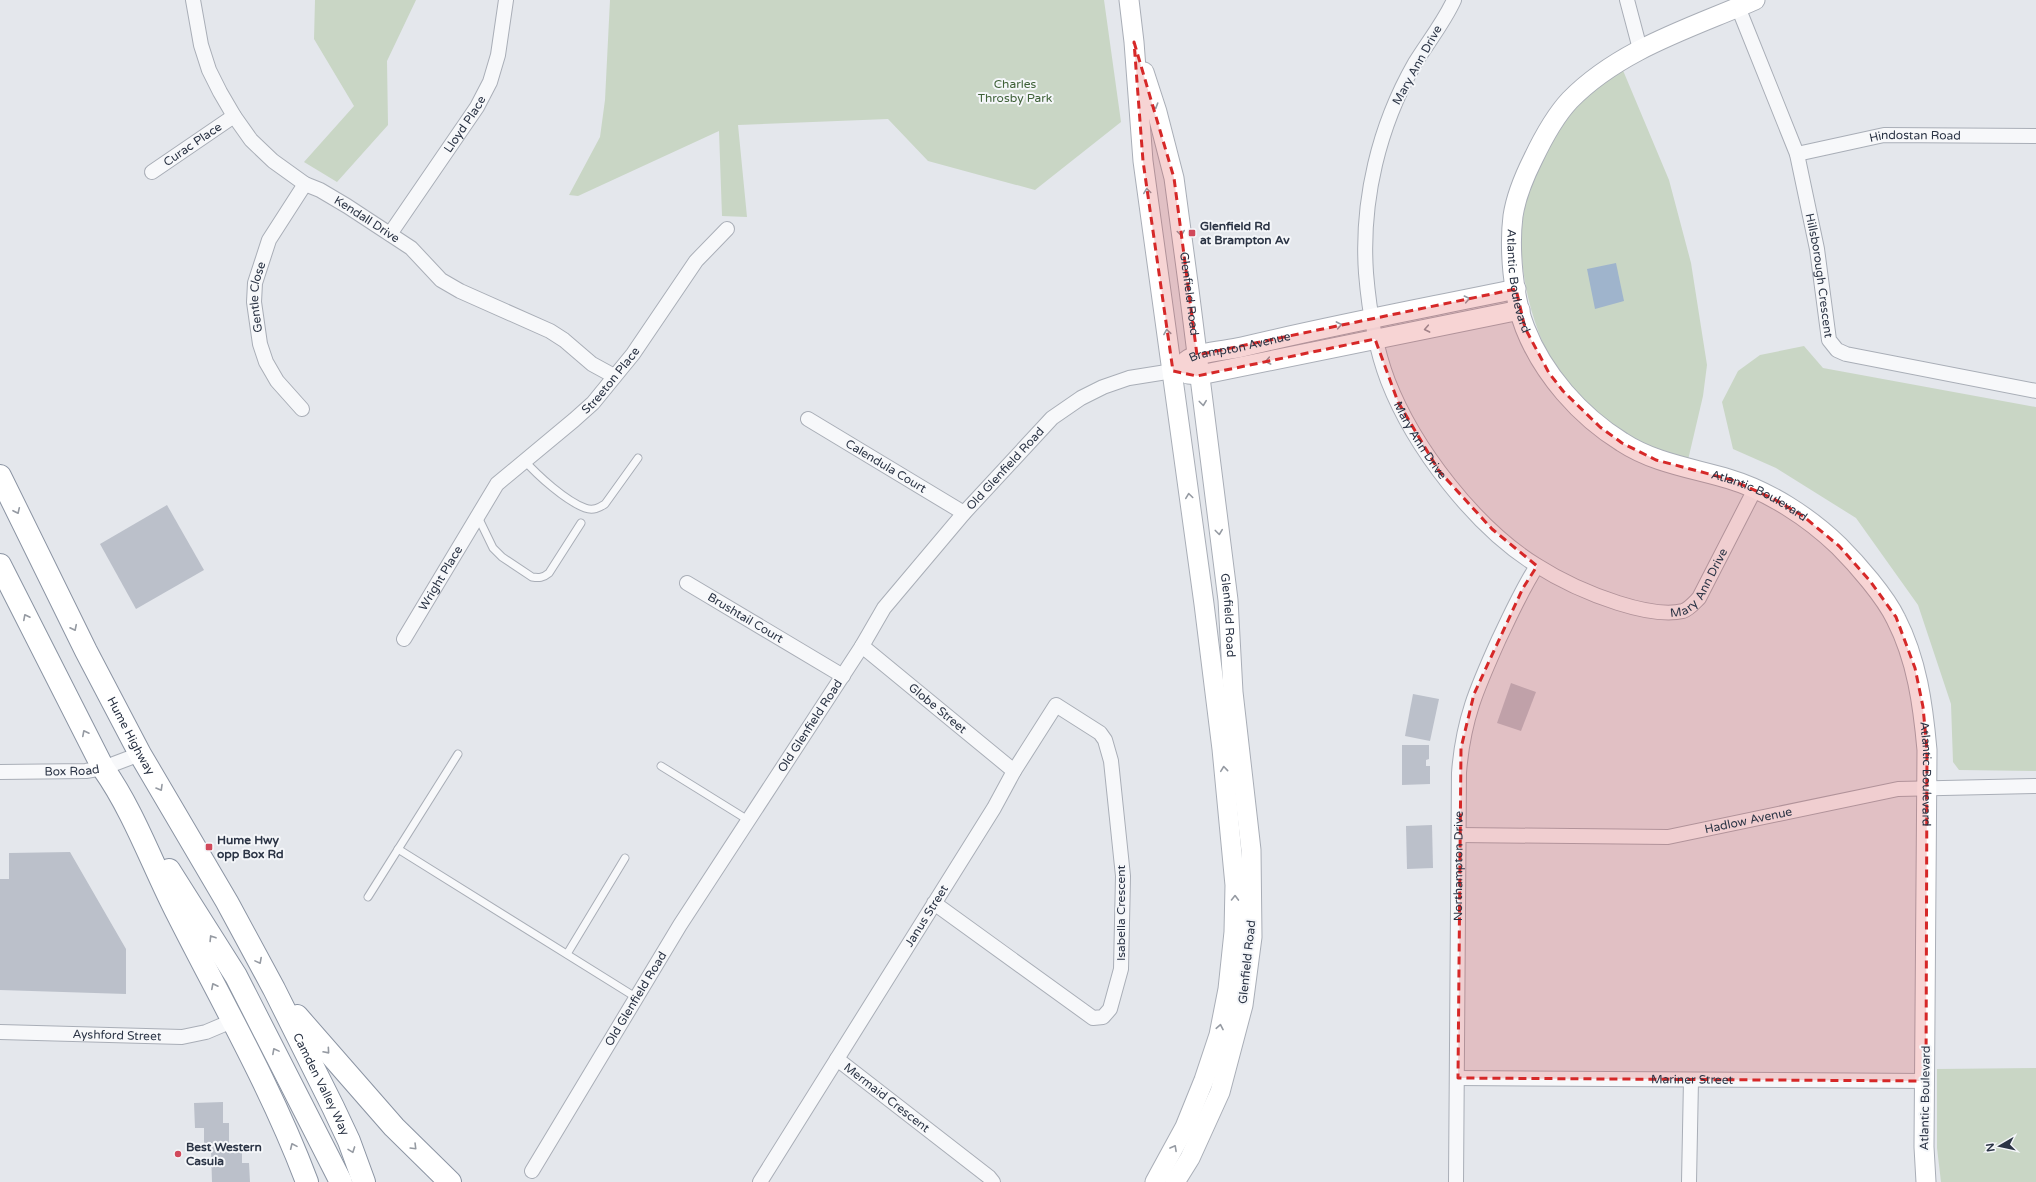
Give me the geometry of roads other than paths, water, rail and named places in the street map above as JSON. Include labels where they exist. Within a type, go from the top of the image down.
[{"type":"highway","name":"Hume Highway","points":[[0,476],[86,651],[140,754],[228,902],[274,989]]},
{"type":"highway","points":[[0,565],[103,768],[236,976],[342,1182]]},
{"type":"highway","points":[[119,791],[172,902],[268,1089],[307,1182]]},
{"type":"highway","points":[[274,989],[394,1127],[450,1182]]},
{"type":"highway","name":"Camden Valley Way","points":[[274,989],[333,1107],[349,1142],[364,1182]]},
{"type":"main road","name":"Glenfield Road","points":[[1129,0],[1134,42],[1143,161],[1173,371],[1222,749],[1235,885],[1234,932],[1228,989],[1219,1035],[1207,1073],[1185,1127],[1155,1182]]},
{"type":"main road","name":"Atlantic Boulevard","points":[[1747,4],[1640,49],[1607,68],[1569,101],[1552,123],[1540,143],[1520,190],[1514,213],[1512,261],[1516,289],[1525,328],[1550,373],[1563,391],[1600,427],[1622,443],[1656,460],[1732,480],[1755,489],[1803,516],[1839,546],[1870,581],[1896,617],[1915,668],[1923,707],[1927,750],[1926,1080],[1924,1147],[1926,1182]]},
{"type":"main road","name":"Glenfield Road","points":[[1134,42],[1157,112],[1174,178],[1228,600],[1233,692],[1250,850],[1252,937],[1243,1006],[1220,1092],[1190,1158],[1175,1182]]},
{"type":"main road","name":"Brampton Avenue","points":[[1173,371],[1192,356],[1226,351],[1516,289]]},
{"type":"main road","name":"Brampton Avenue","points":[[1173,371],[1200,375],[1520,310]]},
{"type":"street","name":"Kendall Drive","points":[[193,0],[201,45],[209,70],[234,116],[251,140],[273,161],[306,184],[347,206],[411,248],[441,280],[460,291],[550,331],[564,340],[592,364],[614,376]]},
{"type":"street","name":"Lloyd Place","points":[[390,234],[464,128],[490,82],[498,55],[506,0]]},
{"type":"street","name":"Mary Ann Drive","points":[[1454,0],[1405,83],[1387,124],[1376,159],[1367,212],[1365,256],[1375,339],[1388,382],[1410,427],[1439,471],[1492,529],[1537,566],[1579,587],[1626,606],[1656,612],[1684,610],[1699,598],[1755,489]]},
{"type":"street","points":[[1627,0],[1640,49]]},
{"type":"street","name":"Hillsborough Crescent","points":[[1747,4],[1797,154],[1817,249],[1829,340],[1837,350],[1846,354],[2036,391]]},
{"type":"street","name":"Curac Place","points":[[152,172],[234,116]]},
{"type":"street","name":"Hindostan Road","points":[[1797,154],[1884,135],[2036,136]]},
{"type":"street","name":"Gentle Close","points":[[302,409],[277,381],[266,362],[260,344],[254,302],[255,283],[269,240],[306,184]]},
{"type":"street","name":"Streeton Place","points":[[478,517],[497,484],[524,460],[579,416],[593,402],[633,354],[696,261],[728,228]]},
{"type":"street","name":"Old Glenfield Road","points":[[532,1171],[680,925],[843,676],[884,608],[964,513],[1052,418],[1081,398],[1102,387],[1129,378],[1173,371]]},
{"type":"street","name":"Calendula Court","points":[[808,419],[964,513]]},
{"type":"street","name":"Wright Place","points":[[404,639],[478,517]]},
{"type":"street","name":"Northampton Drive","points":[[1456,1182],[1460,835],[1459,773],[1465,726],[1474,694],[1523,588],[1537,566]]},
{"type":"street","name":"Brushtail Court","points":[[687,583],[843,676]]},
{"type":"street","name":"Globe Street","points":[[862,646],[1014,771]]},
{"type":"street","name":"Isabella Crescent","points":[[934,903],[1093,1018],[1103,1017],[1110,1009],[1121,969],[1123,876],[1111,761],[1105,740],[1100,733],[1056,705],[1014,771]]},
{"type":"street","name":"Box Road","points":[[0,772],[86,771],[103,768],[140,754]]},
{"type":"street","name":"Janus Street","points":[[837,1059],[994,808],[1014,771]]},
{"type":"street","name":"Hadlow Avenue","points":[[1460,835],[1668,837],[1898,789],[2036,786]]},
{"type":"street","name":"Ayshford Street","points":[[0,1032],[182,1037],[206,1032],[232,1021]]},
{"type":"street","name":"Mermaid Crescent","points":[[760,1182],[837,1059],[989,1177],[993,1182]]},
{"type":"street","name":"Mariner Street","points":[[1458,1078],[1926,1080]]},
{"type":"street","points":[[1689,1182],[1691,1080]]},
{"type":"lane","points":[[524,460],[544,481],[586,509],[593,509],[600,508],[605,504],[638,458]]},
{"type":"lane","points":[[478,517],[488,541],[496,552],[532,577],[538,578],[545,577],[549,573],[580,522]]},
{"type":"lane","points":[[368,897],[458,754]]},
{"type":"lane","points":[[660,766],[748,820]]},
{"type":"lane","points":[[398,849],[637,998]]},
{"type":"lane","points":[[567,954],[625,858]]},
{"type":"water","points":[[1616,263],[1624,301],[1595,309],[1587,269]]},
{"type":"place","name":"Glenfield Rd at Brampton Av","points":[[1192,233]]},
{"type":"place","name":"Hume Hwy opp Box Rd","points":[[209,847]]},
{"type":"place","name":"Best Western Casula","points":[[178,1154]]},
{"type":"park label","name":"Charles Throsby Park","points":[[1015,91]]}]
